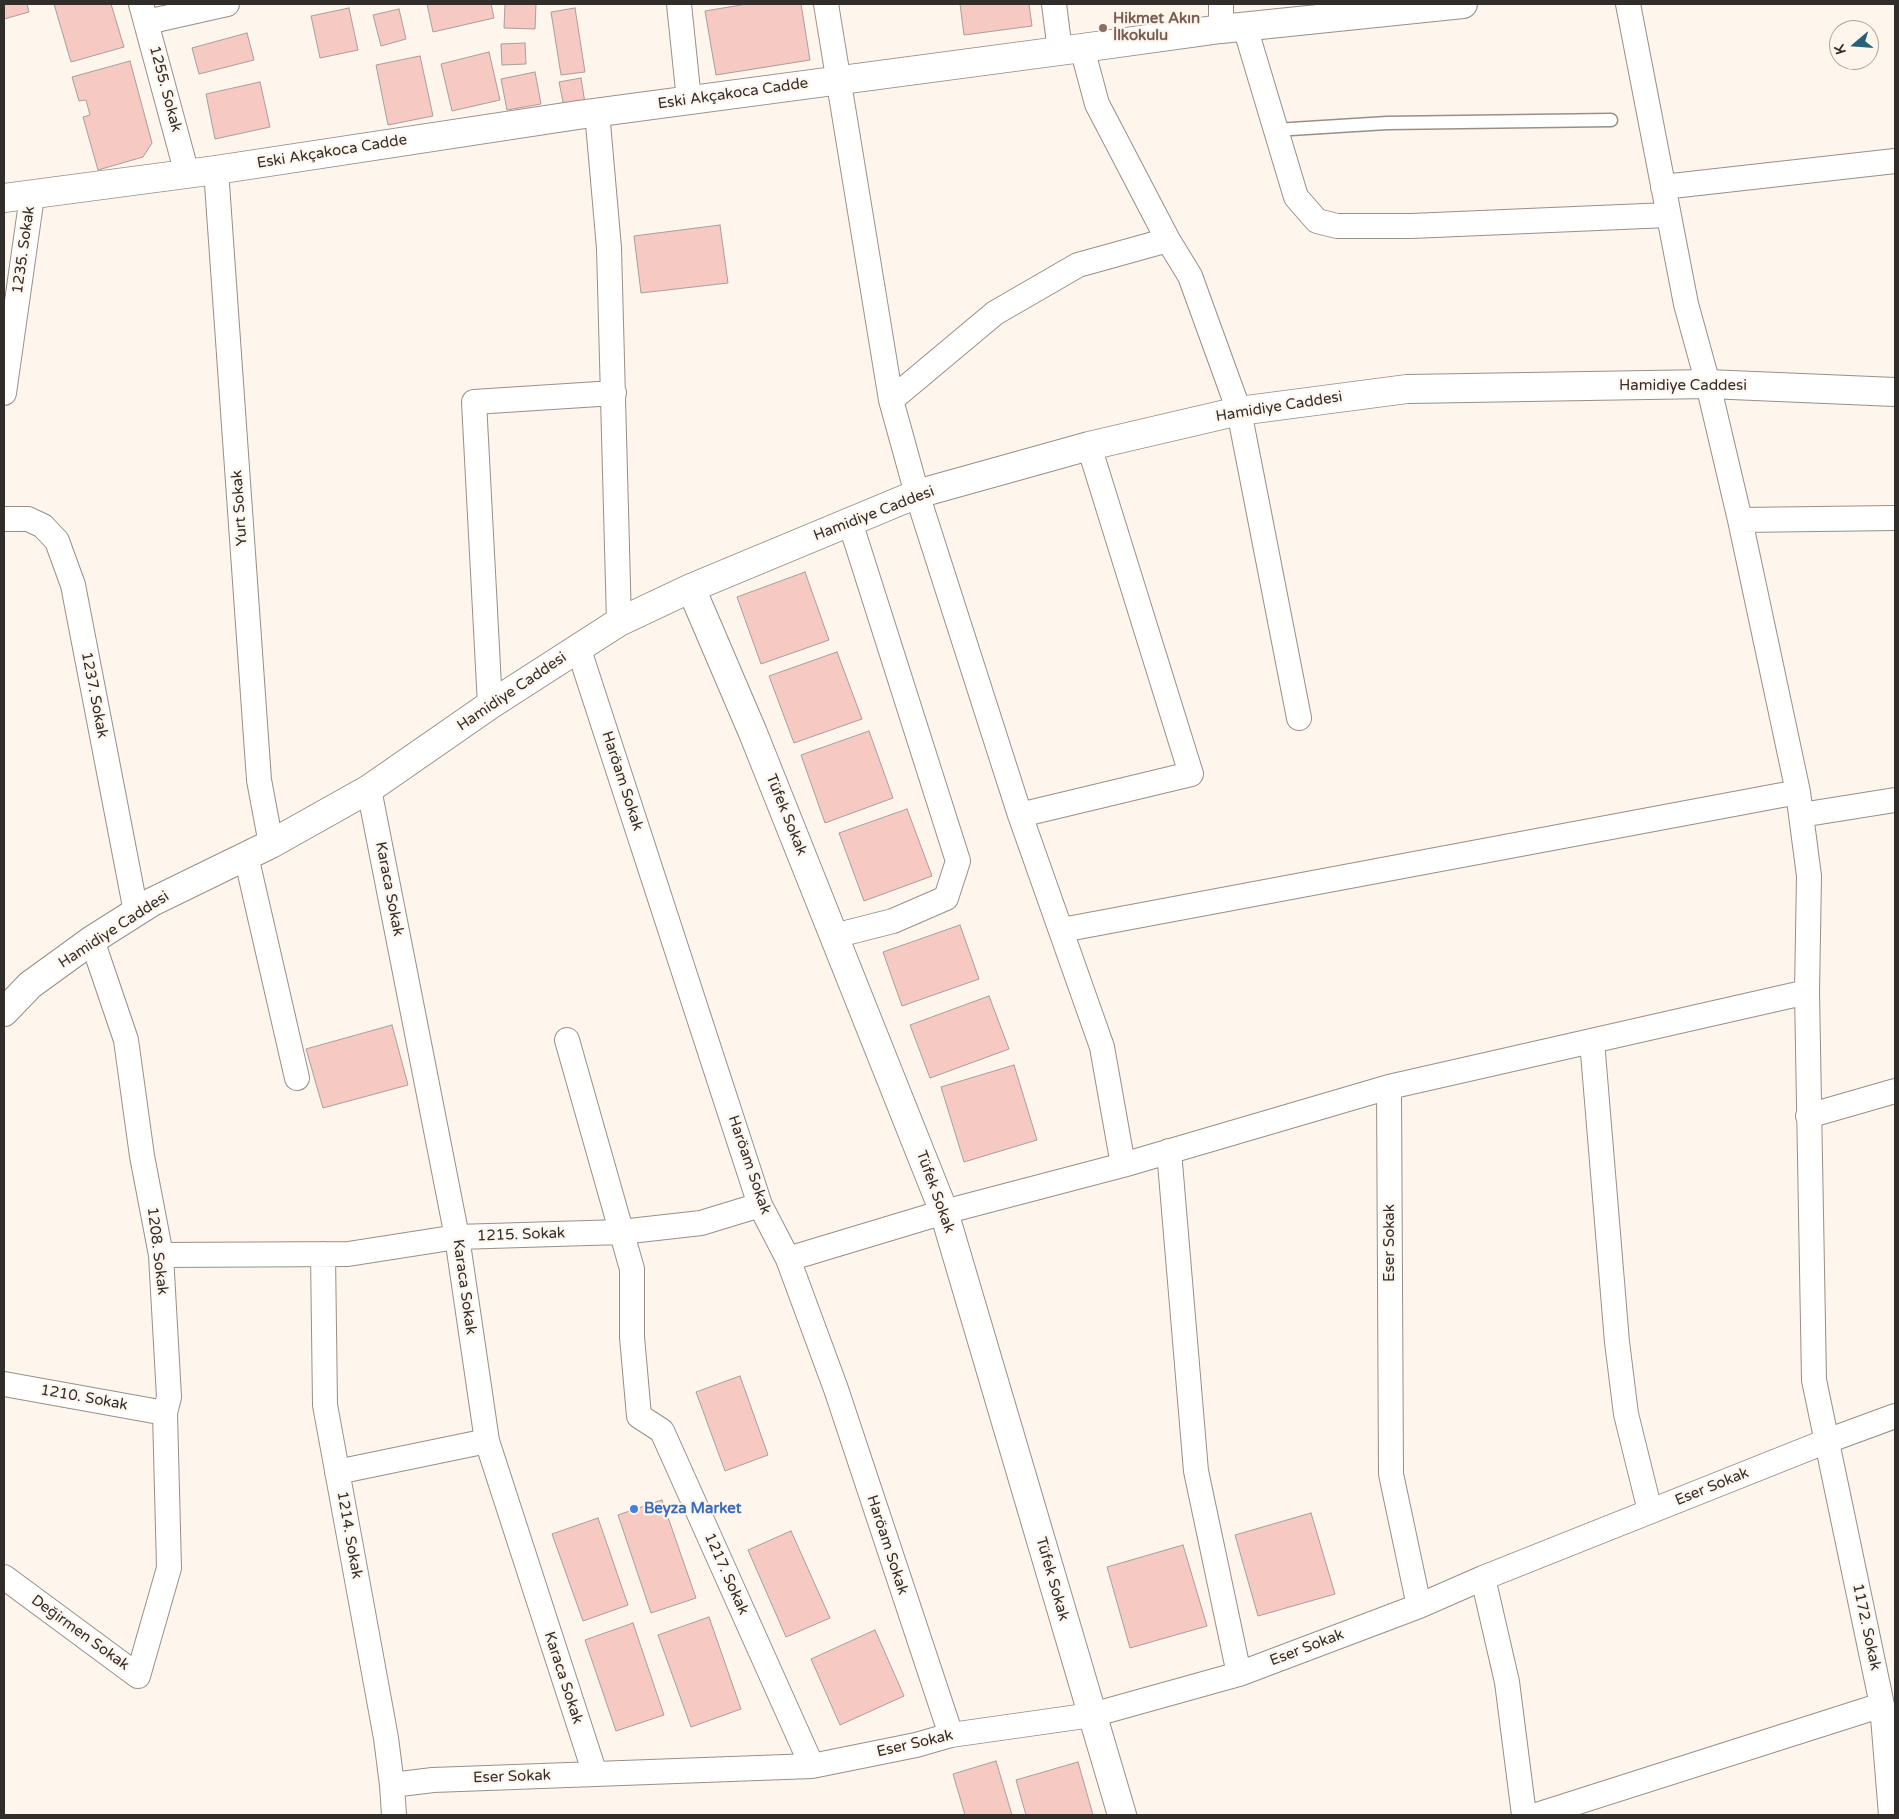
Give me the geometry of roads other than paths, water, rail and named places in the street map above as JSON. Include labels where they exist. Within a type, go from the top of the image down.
[{"type":"street","points":[[144,13],[227,4]]},
{"type":"street","points":[[679,4],[688,100]]},
{"type":"street","points":[[826,4],[891,400],[917,494],[1020,815],[1102,1047],[1123,1165]]},
{"type":"street","points":[[1054,4],[1071,49],[1097,104],[1168,240],[1190,276],[1239,410],[1298,718]]},
{"type":"street","name":"Eski Akçakoca Cadde","points":[[4,198],[32,196],[216,170],[597,112],[1071,49],[1229,20],[1463,4]]},
{"type":"street","name":"1172. Sokak","points":[[1628,4],[1686,304],[1708,384],[1740,520],[1800,804],[1809,876],[1807,992],[1808,1116],[1814,1380],[1882,1705],[1891,1815]]},
{"type":"street","name":"1255. Sokak","points":[[144,13],[187,174]]},
{"type":"street","points":[[1229,20],[1275,130],[1296,198],[1317,221],[1337,226],[1430,225],[1668,215]]},
{"type":"street","points":[[597,112],[610,248],[619,622]]},
{"type":"street","points":[[1663,187],[1895,161]]},
{"type":"street","name":"Yurt Sokak","points":[[216,170],[259,780],[271,844]]},
{"type":"street","name":"1235. Sokak","points":[[4,393],[32,196]]},
{"type":"street","points":[[891,400],[995,313],[1078,266],[1168,240]]},
{"type":"street","name":"Hamidiye Caddesi","points":[[4,1012],[30,986],[92,940],[136,912],[152,902],[271,844],[369,789],[490,705],[619,622],[691,588],[917,494],[1090,446],[1239,410],[1406,389],[1708,384],[1895,392]]},
{"type":"street","points":[[490,705],[474,402],[614,393]]},
{"type":"street","points":[[1020,815],[1191,774],[1090,446]]},
{"type":"street","points":[[1740,520],[1895,518]]},
{"type":"street","name":"1237. Sokak","points":[[4,519],[28,519],[44,526],[57,541],[73,585],[136,912]]},
{"type":"street","points":[[834,936],[893,921],[946,898],[958,861],[850,522]]},
{"type":"street","name":"Tüfek Sokak","points":[[691,588],[753,733],[944,1212],[1122,1815]]},
{"type":"street","name":"Haröam Sokak","points":[[578,647],[760,1206],[788,1259],[836,1389],[952,1735]]},
{"type":"street","name":"Karaca Sokak","points":[[369,789],[457,1237],[487,1441],[594,1774]]},
{"type":"street","points":[[1062,930],[1800,804],[1895,800]]},
{"type":"street","points":[[246,856],[297,1078]]},
{"type":"street","name":"1208. Sokak","points":[[92,940],[126,1040],[142,1156],[161,1255],[169,1398],[165,1413],[169,1568]]},
{"type":"street","points":[[788,1259],[944,1212],[1123,1165],[1389,1087],[1807,992]]},
{"type":"street","points":[[567,1040],[620,1232]]},
{"type":"street","points":[[1592,1041],[1616,1332],[1626,1414],[1650,1511]]},
{"type":"street","name":"Eser Sokak","points":[[1389,1087],[1391,1474],[1419,1606]]},
{"type":"street","points":[[1808,1116],[1895,1091]]},
{"type":"street","points":[[1169,1151],[1196,1470],[1239,1674]]},
{"type":"street","name":"1215. Sokak","points":[[161,1255],[348,1254],[457,1237],[620,1232],[701,1223],[760,1206]]},
{"type":"street","name":"1217. Sokak","points":[[620,1232],[632,1269],[632,1337],[639,1416],[662,1431],[812,1766]]},
{"type":"street","name":"1214. Sokak","points":[[323,1254],[325,1405],[386,1738],[394,1815]]},
{"type":"street","name":"1210. Sokak","points":[[4,1384],[165,1413]]},
{"type":"street","name":"Eser Sokak","points":[[392,1785],[433,1780],[812,1766],[916,1745],[952,1735],[1092,1715],[1239,1674],[1419,1606],[1483,1578],[1650,1511],[1826,1441],[1895,1416]]},
{"type":"street","points":[[337,1472],[487,1441]]},
{"type":"street","name":"Değirmen Sokak","points":[[4,1577],[138,1676],[169,1568]]},
{"type":"street","points":[[1483,1578],[1507,1682],[1524,1815]]},
{"type":"street","points":[[1537,1815],[1882,1705]]},
{"type":"lane","points":[[1275,130],[1387,123],[1612,120]]},
{"type":"place","name":"Hikmet Akın İlkokulu","points":[[1103,28]]},
{"type":"place","name":"Beyza Market","points":[[634,1509]]}]
